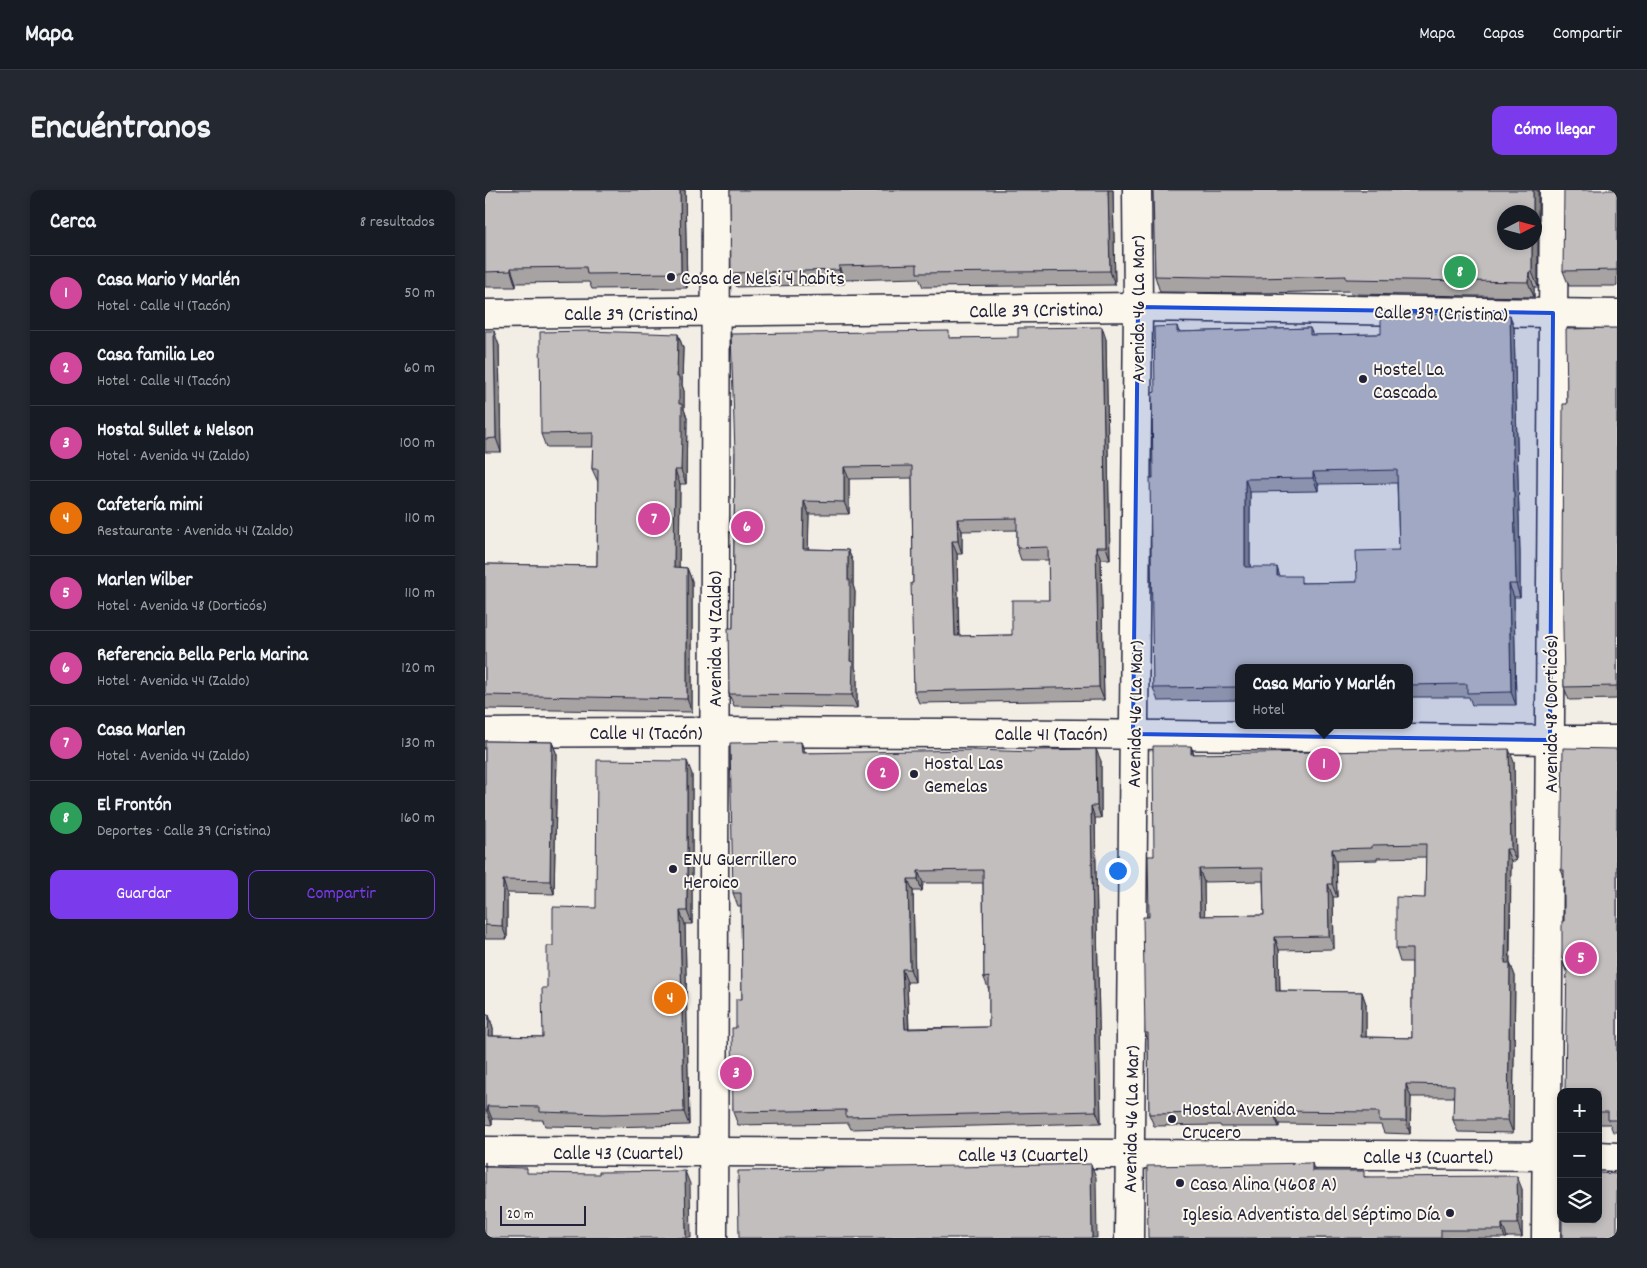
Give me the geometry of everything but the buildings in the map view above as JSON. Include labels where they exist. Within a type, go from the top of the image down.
[{"type":"street","name":"Avenida 44 (Zaldo)","points":[[713,1238],[716,190]]},
{"type":"street","name":"Avenida 46 (La Mar)","points":[[1129,1238],[1138,308],[1137,190]]},
{"type":"street","name":"Avenida 48 (Dorticós)","points":[[1546,1238],[1553,1156],[1550,740],[1554,190]]},
{"type":"street","name":"Calle 39 (Cristina)","points":[[485,314],[1138,308],[1617,314]]},
{"type":"street","name":"Calle 41 (Tacón)","points":[[485,733],[714,731],[1617,740]]},
{"type":"street","name":"Calle 43 (Cuartel)","points":[[485,1151],[1553,1156]]},
{"type":"street","points":[[1602,1156],[1617,1156]]},
{"type":"highlighted area","points":[[1138,307],[1553,313],[1550,740],[1133,734]]},
{"type":"place","name":"El Frontón","points":[[1460,272]]},
{"type":"place","name":"Casa de Nelsi 4 habits","points":[[671,277]]},
{"type":"place","name":"Hostel La Cascada","points":[[1363,379]]},
{"type":"place","name":"Casa Marlen","points":[[654,519]]},
{"type":"place","name":"Referencia Bella Perla Marina","points":[[747,527]]},
{"type":"place","name":"Casa Mario Y Marlén","points":[[1324,764]]},
{"type":"place","name":"Casa familia Leo","points":[[883,773]]},
{"type":"place","name":"Hostal Las Gemelas","points":[[914,774]]},
{"type":"place","name":"ENU Guerrillero Heroico","points":[[673,869]]},
{"type":"place","name":"Marlen Wilber","points":[[1581,958]]},
{"type":"place","name":"Cafetería mimi","points":[[670,998]]},
{"type":"place","name":"Hostal Sullet & Nelson","points":[[736,1073]]},
{"type":"place","name":"Hostal Avenida Crucero","points":[[1172,1119]]},
{"type":"place","name":"Casa Alina (4608 A)","points":[[1180,1183]]},
{"type":"place","name":"Iglesia Adventista del Séptimo Día","points":[[1450,1213]]}]
